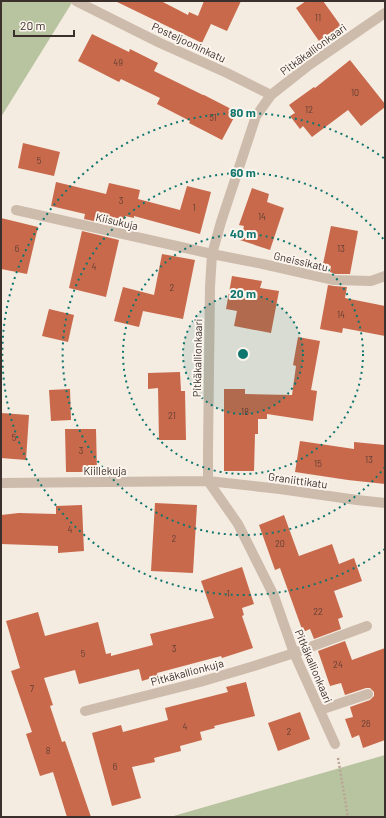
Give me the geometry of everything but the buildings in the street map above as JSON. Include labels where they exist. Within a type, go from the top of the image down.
[{"type":"street","name":"Posteljooninkatu","points":[[76,1],[271,95]]},
{"type":"street","name":"Pitkäkallionkaari","points":[[335,744],[294,653],[274,596],[238,524],[208,481],[210,287],[212,254],[256,116],[271,95],[309,65],[385,13]]},
{"type":"street","name":"Kiisukuja","points":[[16,210],[212,254]]},
{"type":"street","name":"Gneissikatu","points":[[212,254],[334,280],[371,281],[385,276]]},
{"type":"street","name":"Kiillekuja","points":[[1,483],[208,481]]},
{"type":"street","name":"Graniittikatu","points":[[208,481],[385,503]]},
{"type":"street","name":"Pitkäkallionkuja","points":[[85,711],[200,682],[254,666],[367,626]]},
{"type":"street","points":[[320,710],[368,694]]},
{"type":"path","points":[[335,744],[348,817]]},
{"type":"green space","points":[[1,1],[73,1],[1,117]]},
{"type":"green space","points":[[385,755],[385,817],[170,817]]}]
